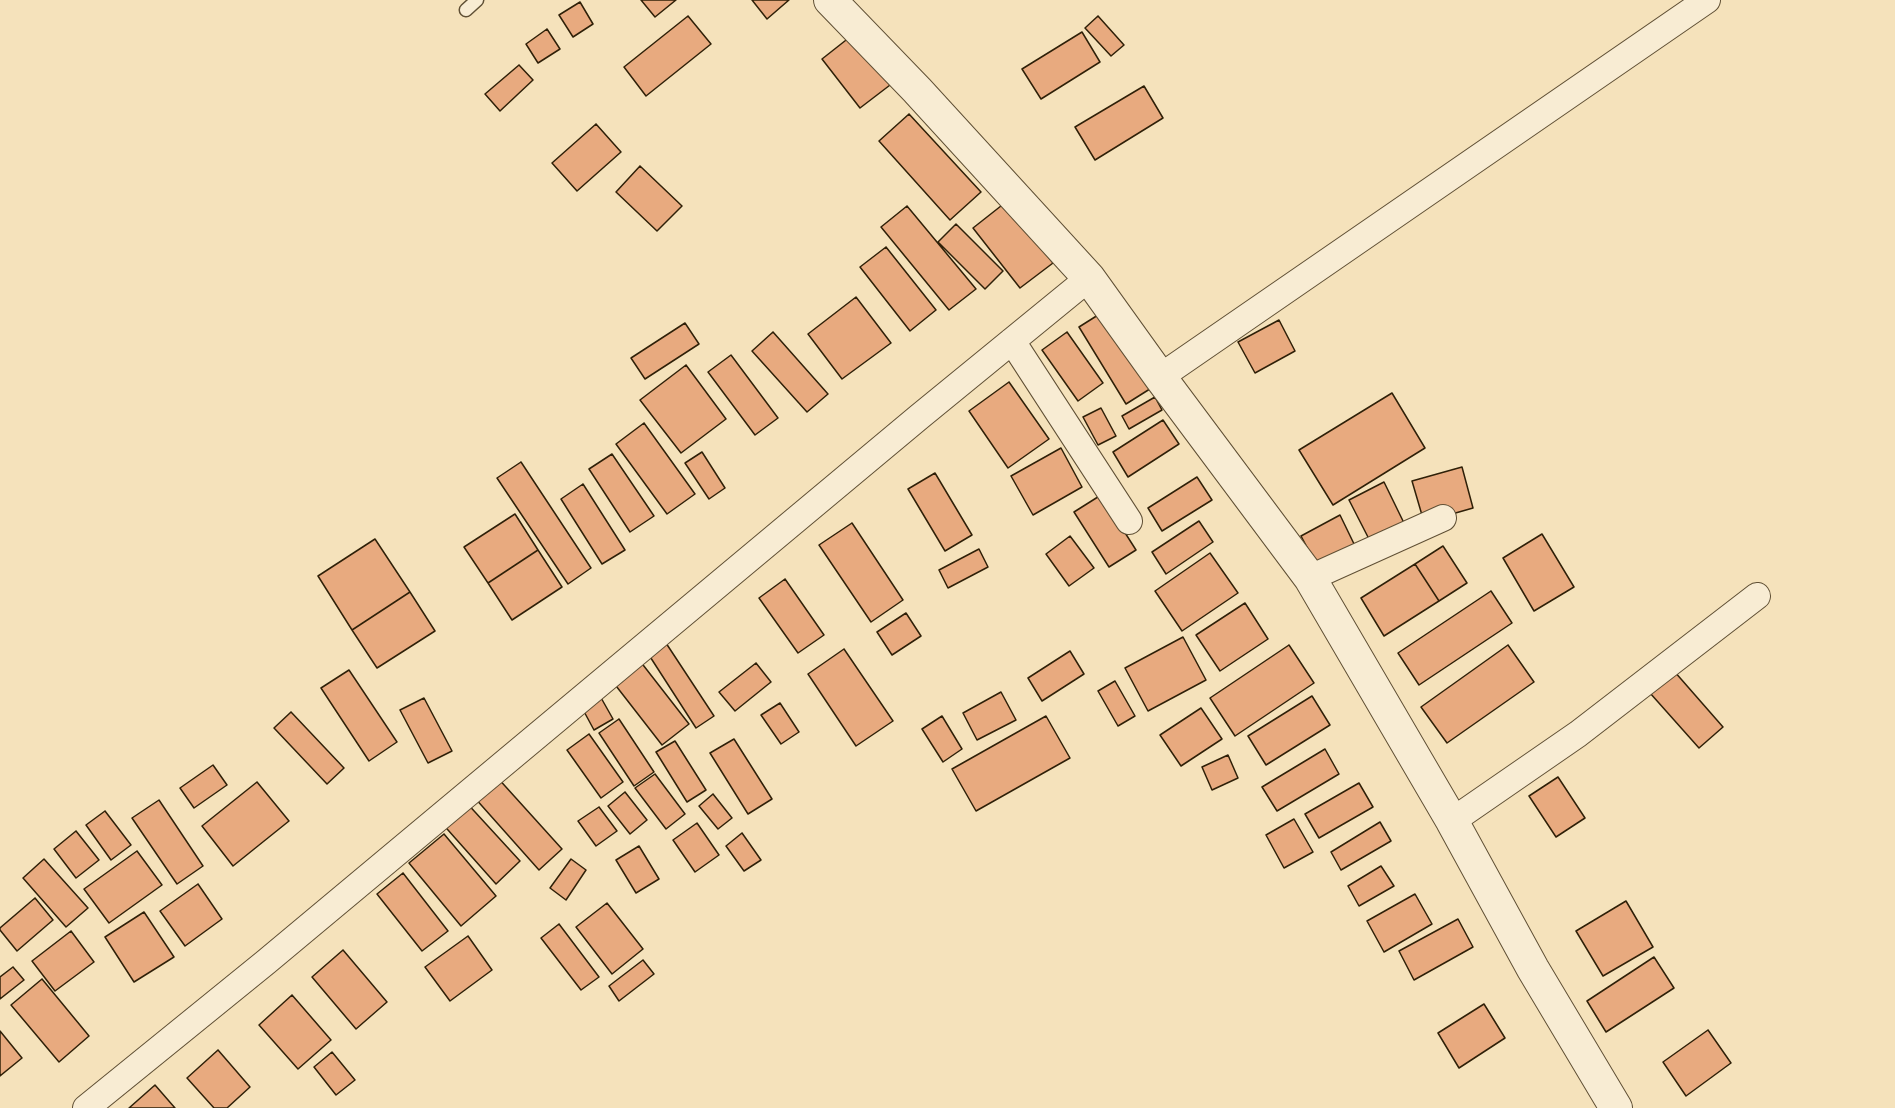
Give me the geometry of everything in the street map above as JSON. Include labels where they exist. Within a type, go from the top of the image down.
[{"type":"street","points":[[830,0],[917,90],[1089,278],[1310,578],[1452,821],[1533,969],[1616,1108]]},
{"type":"street","points":[[1160,377],[1707,0]]},
{"type":"street","points":[[86,1108],[266,962],[910,424],[1089,278]]},
{"type":"street","points":[[1012,341],[1129,520]]},
{"type":"street","points":[[1310,578],[1443,518]]},
{"type":"street","points":[[1452,821],[1578,734],[1757,596]]},
{"type":"lane","points":[[466,10],[477,0]]},
{"type":"building","points":[[641,0],[676,0],[655,17]]},
{"type":"building","points":[[752,0],[789,0],[767,19]]},
{"type":"building","points":[[580,2],[593,24],[573,37],[559,15]]},
{"type":"building","points":[[688,16],[711,44],[646,96],[624,67]]},
{"type":"building","points":[[1098,16],[1124,45],[1111,56],[1085,28]]},
{"type":"building","points":[[547,29],[560,49],[538,63],[526,44]]},
{"type":"building","points":[[1082,32],[1100,62],[1041,99],[1022,69]]},
{"type":"building","points":[[855,33],[894,82],[860,108],[822,59]]},
{"type":"building","points":[[519,65],[533,80],[500,111],[485,94]]},
{"type":"building","points":[[1144,86],[1163,118],[1095,160],[1075,127]]},
{"type":"building","points":[[909,114],[981,192],[950,220],[879,141]]},
{"type":"building","points":[[596,124],[621,152],[577,191],[552,163]]},
{"type":"building","points":[[640,166],[682,206],[657,231],[616,192]]},
{"type":"building","points":[[1006,202],[1053,263],[1020,288],[973,228]]},
{"type":"building","points":[[907,206],[976,289],[949,310],[881,227]]},
{"type":"building","points":[[956,224],[1003,271],[985,289],[938,242]]},
{"type":"building","points":[[886,247],[936,310],[910,331],[860,267]]},
{"type":"building","points":[[856,297],[891,343],[842,379],[808,334]]},
{"type":"building","points":[[1106,310],[1153,387],[1126,404],[1079,327]]},
{"type":"building","points":[[1279,320],[1295,351],[1255,373],[1238,342]]},
{"type":"building","points":[[685,323],[699,344],[645,379],[631,358]]},
{"type":"building","points":[[773,332],[828,394],[807,412],[752,351]]},
{"type":"building","points":[[1067,332],[1103,383],[1078,401],[1042,350]]},
{"type":"building","points":[[731,355],[778,418],[755,435],[708,372]]},
{"type":"building","points":[[686,365],[726,419],[681,453],[640,400]]},
{"type":"building","points":[[1009,382],[1049,439],[1008,468],[969,411]]},
{"type":"building","points":[[1392,393],[1425,448],[1333,505],[1299,450]]},
{"type":"building","points":[[1155,397],[1162,410],[1129,429],[1122,416]]},
{"type":"building","points":[[1101,408],[1116,436],[1098,445],[1083,417]]},
{"type":"building","points":[[1163,420],[1179,444],[1128,477],[1113,452]]},
{"type":"building","points":[[644,423],[695,494],[667,514],[616,444]]},
{"type":"building","points":[[1061,448],[1082,487],[1033,515],[1011,476]]},
{"type":"building","points":[[702,452],[725,488],[709,499],[685,463]]},
{"type":"building","points":[[612,454],[654,516],[630,532],[589,469]]},
{"type":"building","points":[[521,462],[591,568],[568,584],[497,478]]},
{"type":"building","points":[[1462,467],[1473,508],[1424,522],[1412,481]]},
{"type":"building","points":[[935,473],[972,535],[945,551],[908,489]]},
{"type":"building","points":[[1197,477],[1212,500],[1162,531],[1148,508]]},
{"type":"building","points":[[1384,482],[1404,523],[1370,541],[1349,500]]},
{"type":"building","points":[[583,484],[625,550],[602,564],[561,499]]},
{"type":"building","points":[[1101,495],[1136,550],[1109,567],[1074,512]]},
{"type":"building","points":[[515,514],[538,550],[488,583],[464,547]]},
{"type":"building","points":[[1340,515],[1356,548],[1318,568],[1301,536]]},
{"type":"building","points":[[1199,521],[1213,542],[1166,574],[1152,552]]},
{"type":"building","points":[[852,523],[903,600],[871,622],[819,545]]},
{"type":"building","points":[[1542,534],[1574,587],[1534,611],[1503,558]]},
{"type":"building","points":[[1070,536],[1094,568],[1069,586],[1046,554]]},
{"type":"building","points":[[375,539],[410,592],[352,630],[318,576]]},
{"type":"building","points":[[1443,546],[1467,583],[1439,601],[1415,564]]},
{"type":"building","points":[[979,549],[988,567],[948,588],[939,570]]},
{"type":"building","points":[[538,550],[562,587],[512,620],[488,583]]},
{"type":"building","points":[[1210,553],[1238,593],[1182,631],[1155,591]]},
{"type":"building","points":[[1415,564],[1439,601],[1384,636],[1361,598]]},
{"type":"building","points":[[785,579],[824,635],[798,653],[759,598]]},
{"type":"building","points":[[1491,591],[1512,623],[1419,685],[1398,653]]},
{"type":"building","points":[[410,592],[435,631],[377,668],[352,630]]},
{"type":"building","points":[[1245,603],[1268,639],[1220,671],[1196,635]]},
{"type":"building","points":[[906,613],[921,636],[892,655],[877,632]]},
{"type":"building","points":[[1183,637],[1206,680],[1148,711],[1125,668]]},
{"type":"building","points":[[664,640],[714,716],[696,728],[647,652]]},
{"type":"building","points":[[1289,645],[1314,683],[1235,736],[1210,698]]},
{"type":"building","points":[[1508,645],[1534,682],[1447,743],[1421,707]]},
{"type":"building","points":[[844,649],[893,721],[856,746],[808,674]]},
{"type":"building","points":[[1070,651],[1084,674],[1042,701],[1028,678]]},
{"type":"building","points":[[640,661],[689,724],[662,745],[613,682]]},
{"type":"building","points":[[756,663],[771,682],[735,711],[719,692]]},
{"type":"building","points":[[349,670],[397,742],[369,761],[321,688]]},
{"type":"building","points":[[1674,671],[1723,727],[1699,748],[1650,693]]},
{"type":"building","points":[[1115,681],[1135,716],[1118,726],[1098,691]]},
{"type":"building","points":[[1001,692],[1016,720],[977,740],[963,713]]},
{"type":"building","points":[[600,696],[613,719],[594,730],[581,706]]},
{"type":"building","points":[[1312,696],[1330,725],[1266,765],[1248,736]]},
{"type":"building","points":[[424,698],[452,751],[428,763],[400,710]]},
{"type":"building","points":[[780,703],[799,732],[781,744],[761,715]]},
{"type":"building","points":[[1201,708],[1222,739],[1181,766],[1160,735]]},
{"type":"building","points":[[291,712],[344,768],[327,784],[274,728]]},
{"type":"building","points":[[942,716],[962,749],[943,762],[922,729]]},
{"type":"building","points":[[1046,716],[1070,758],[976,811],[952,769]]},
{"type":"building","points":[[619,719],[654,772],[634,786],[599,733]]},
{"type":"building","points":[[589,734],[623,782],[601,798],[567,750]]},
{"type":"building","points":[[734,739],[772,799],[748,814],[710,753]]},
{"type":"building","points":[[675,741],[706,790],[687,802],[656,752]]},
{"type":"building","points":[[1325,749],[1339,774],[1277,811],[1262,787]]},
{"type":"building","points":[[1228,755],[1238,778],[1212,790],[1202,767]]},
{"type":"building","points":[[213,765],[227,785],[194,808],[180,788]]},
{"type":"building","points":[[655,774],[685,814],[666,829],[635,788]]},
{"type":"building","points":[[496,776],[562,849],[539,870],[474,797]]},
{"type":"building","points":[[1558,777],[1585,818],[1556,837],[1529,796]]},
{"type":"building","points":[[257,782],[289,821],[233,866],[202,826]]},
{"type":"building","points":[[1359,783],[1373,807],[1319,838],[1305,814]]},
{"type":"building","points":[[625,792],[647,820],[630,834],[608,806]]},
{"type":"building","points":[[713,794],[732,818],[718,829],[699,806]]},
{"type":"building","points":[[159,800],[203,866],[177,884],[132,818]]},
{"type":"building","points":[[464,800],[520,861],[496,884],[440,821]]},
{"type":"building","points":[[599,807],[617,831],[596,846],[578,821]]},
{"type":"building","points":[[105,811],[131,845],[111,860],[86,825]]},
{"type":"building","points":[[1294,819],[1313,852],[1284,868],[1266,835]]},
{"type":"building","points":[[1380,822],[1391,841],[1341,870],[1331,852]]},
{"type":"building","points":[[697,823],[719,855],[695,872],[673,840]]},
{"type":"building","points":[[76,831],[99,860],[76,878],[54,849]]},
{"type":"building","points":[[742,833],[761,860],[744,871],[726,846]]},
{"type":"building","points":[[444,834],[496,896],[461,926],[409,863]]},
{"type":"building","points":[[639,846],[659,879],[636,893],[616,860]]},
{"type":"building","points":[[137,851],[162,885],[109,923],[84,889]]},
{"type":"building","points":[[44,859],[88,908],[66,927],[23,878]]},
{"type":"building","points":[[571,859],[586,870],[566,900],[550,888]]},
{"type":"building","points":[[1381,866],[1394,886],[1359,906],[1348,886]]},
{"type":"building","points":[[403,873],[448,931],[422,951],[377,894]]},
{"type":"building","points":[[198,884],[222,919],[185,946],[160,911]]},
{"type":"building","points":[[1415,894],[1432,924],[1384,952],[1367,921]]},
{"type":"building","points":[[35,898],[53,920],[17,951],[0,928]]},
{"type":"building","points":[[1626,901],[1653,947],[1603,976],[1576,931]]},
{"type":"building","points":[[607,903],[643,949],[612,974],[576,927]]},
{"type":"building","points":[[144,912],[174,957],[134,982],[105,937]]},
{"type":"building","points":[[1458,919],[1473,947],[1414,980],[1399,951]]},
{"type":"building","points":[[559,924],[599,977],[581,990],[541,938]]},
{"type":"building","points":[[71,931],[94,962],[55,991],[32,961]]},
{"type":"building","points":[[468,936],[492,970],[450,1001],[425,967]]},
{"type":"building","points":[[343,950],[387,1002],[356,1029],[312,977]]},
{"type":"building","points":[[1654,957],[1674,988],[1606,1032],[1587,1001]]},
{"type":"building","points":[[643,960],[654,974],[619,1001],[609,986]]},
{"type":"building","points":[[13,967],[24,980],[0,999],[0,977]]},
{"type":"building","points":[[42,979],[89,1036],[59,1062],[11,1005]]},
{"type":"building","points":[[292,995],[331,1040],[298,1069],[259,1025]]},
{"type":"building","points":[[1484,1004],[1505,1038],[1459,1068],[1438,1033]]},
{"type":"building","points":[[1708,1030],[1731,1063],[1686,1096],[1663,1062]]},
{"type":"building","points":[[0,1031],[22,1058],[0,1076]]},
{"type":"building","points":[[218,1050],[250,1087],[227,1108],[214,1108],[187,1078]]},
{"type":"building","points":[[332,1052],[355,1080],[336,1095],[314,1067]]},
{"type":"building","points":[[155,1085],[175,1108],[129,1108]]}]
